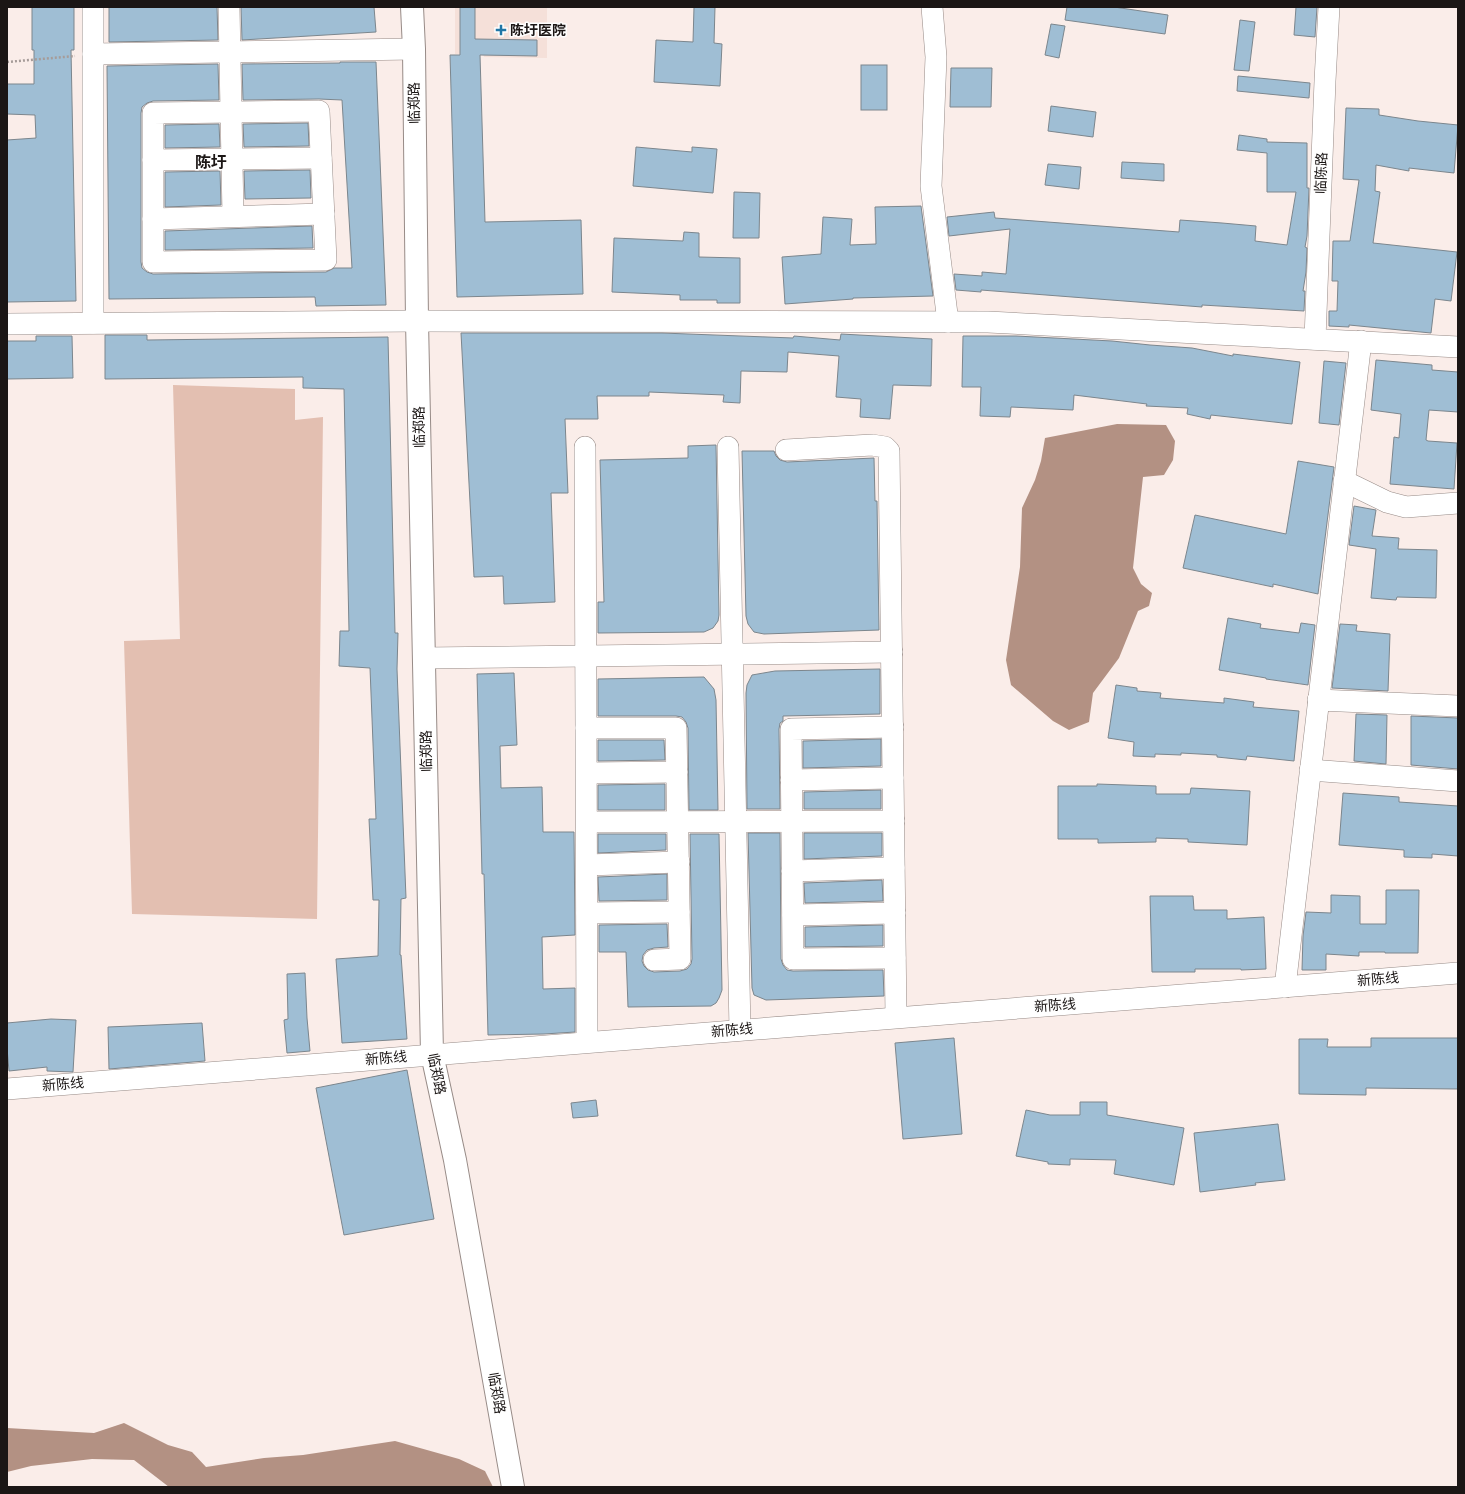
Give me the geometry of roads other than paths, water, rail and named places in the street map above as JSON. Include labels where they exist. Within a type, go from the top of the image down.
[{"type":"main road","name":"临郑路","points":[[412,7],[432,1054],[455,1160],[513,1487]]},
{"type":"street","points":[[93,7],[93,323]]},
{"type":"street","points":[[229,7],[233,216]]},
{"type":"street","points":[[932,7],[936,57],[931,186],[948,322]]},
{"type":"street","name":"临陈路","points":[[1315,339],[1329,7]]},
{"type":"street","points":[[93,54],[414,49]]},
{"type":"street","points":[[319,111],[326,260],[154,262],[152,113],[231,112],[319,111]]},
{"type":"street","points":[[153,160],[321,158]]},
{"type":"street","points":[[153,218],[324,214]]},
{"type":"street","points":[[7,324],[417,321],[988,322],[1458,347]]},
{"type":"street","points":[[1285,987],[1361,342]]},
{"type":"street","points":[[786,450],[872,445],[885,447],[889,452],[896,1017]]},
{"type":"street","points":[[585,447],[587,1042]]},
{"type":"street","points":[[728,447],[740,1030]]},
{"type":"street","points":[[1344,480],[1387,502],[1406,507],[1458,503]]},
{"type":"street","points":[[424,658],[892,652]]},
{"type":"street","points":[[1318,700],[1458,706]]},
{"type":"street","points":[[893,727],[790,729],[793,959],[895,958]]},
{"type":"street","points":[[586,728],[676,728],[680,959],[654,960]]},
{"type":"street","points":[[1310,770],[1458,781]]},
{"type":"street","points":[[587,773],[677,772]]},
{"type":"street","points":[[791,780],[893,778]]},
{"type":"street","points":[[586,822],[894,821]]},
{"type":"street","points":[[587,865],[678,862]]},
{"type":"street","points":[[792,871],[894,868]]},
{"type":"street","points":[[587,913],[680,912]]},
{"type":"street","points":[[793,915],[895,913]]},
{"type":"street","name":"新陈线","points":[[7,1089],[1458,973]]},
{"type":"place","name":"陈圩医院","points":[[501,30]]},
{"type":"district","name":"陈圩","points":[[211,162]]}]
